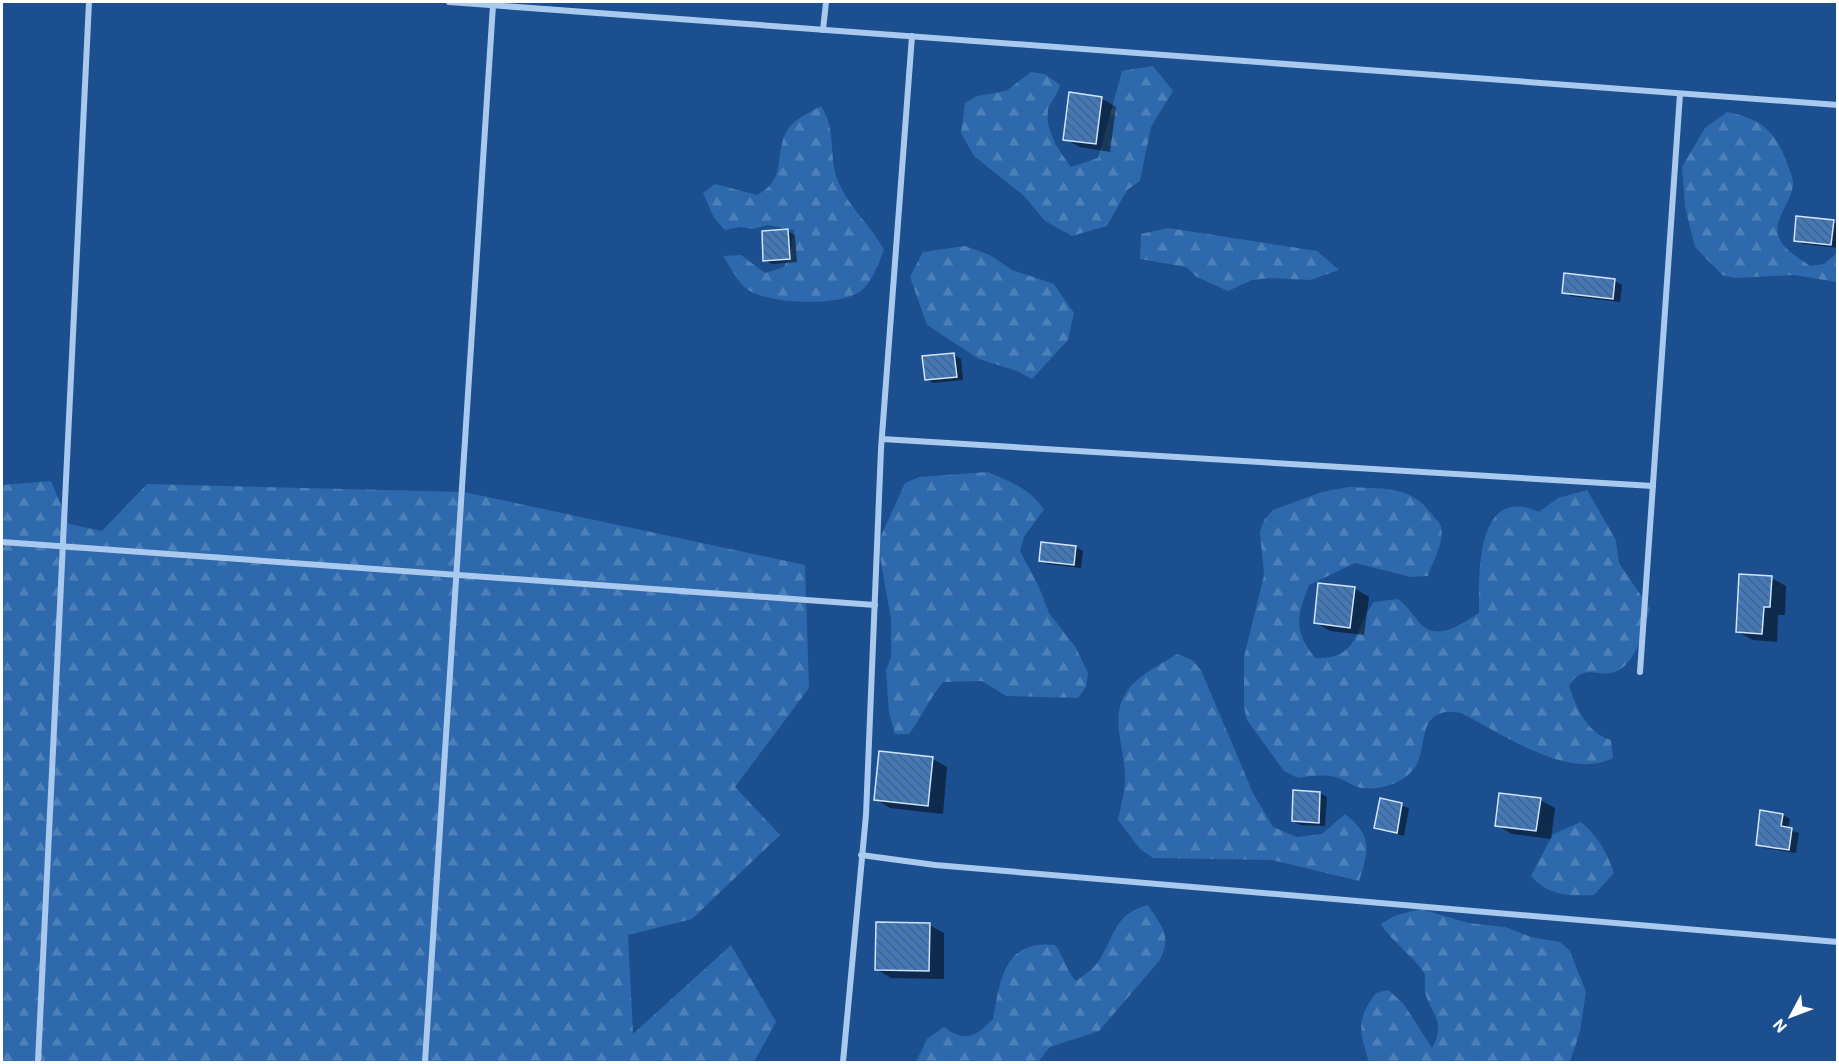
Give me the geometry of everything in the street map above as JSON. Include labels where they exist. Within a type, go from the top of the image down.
[{"type":"street","points":[[38,1062],[89,2]]},
{"type":"street","points":[[448,2],[1838,105]]},
{"type":"street","points":[[824,30],[826,2]]},
{"type":"street","points":[[425,1062],[493,5]]},
{"type":"street","points":[[843,1062],[866,816],[882,439],[912,36]]},
{"type":"street","points":[[1640,672],[1680,94]]},
{"type":"street","points":[[882,439],[1653,486]]},
{"type":"street","points":[[2,542],[875,605]]},
{"type":"street","points":[[861,855],[935,865],[1838,942]]},
{"type":"green space","points":[[1153,66],[1173,91],[1151,127],[1140,181],[1127,190],[1107,226],[1072,236],[1045,221],[1024,196],[974,156],[961,133],[965,103],[977,96],[1006,91],[1031,72],[1045,74],[1060,85],[1048,110],[1049,126],[1058,147],[1071,167],[1098,158],[1122,71]]},
{"type":"green space","points":[[821,106],[829,124],[833,162],[838,181],[848,200],[884,250],[869,282],[861,291],[851,296],[838,300],[805,302],[758,295],[741,283],[723,256],[741,255],[765,273],[784,267],[790,255],[794,230],[768,225],[753,229],[740,227],[725,230],[714,218],[703,193],[715,184],[757,195],[766,189],[776,175],[783,141],[789,127]]},
{"type":"green space","points":[[1727,112],[1749,118],[1772,134],[1787,163],[1793,183],[1792,192],[1778,225],[1779,238],[1788,250],[1810,266],[1824,264],[1837,253],[1837,282],[1794,275],[1734,278],[1722,275],[1695,247],[1685,207],[1682,167],[1705,128]]},
{"type":"green space","points":[[1168,228],[1317,251],[1339,270],[1310,280],[1270,278],[1252,280],[1228,291],[1197,277],[1186,267],[1140,259],[1141,234]]},
{"type":"green space","points":[[965,246],[990,255],[1012,270],[1054,284],[1074,313],[1068,340],[1032,379],[1017,371],[979,359],[927,325],[910,277],[923,252]]},
{"type":"green space","points":[[988,472],[1026,491],[1044,509],[1024,537],[1020,551],[1039,587],[1049,613],[1076,648],[1088,673],[1086,687],[1078,698],[1006,696],[982,681],[943,682],[909,734],[895,734],[889,713],[886,670],[891,657],[891,619],[879,551],[881,536],[905,483],[919,477]]},
{"type":"green space","points":[[51,481],[69,524],[102,531],[147,484],[464,492],[805,565],[809,688],[735,787],[780,835],[692,919],[628,935],[633,1034],[731,945],[776,1022],[754,1062],[2,1062],[2,485]]},
{"type":"green space","points":[[1349,487],[1393,490],[1413,497],[1422,503],[1439,523],[1441,539],[1428,576],[1411,577],[1355,563],[1309,585],[1299,623],[1303,639],[1315,658],[1340,654],[1348,648],[1374,602],[1398,599],[1420,623],[1434,631],[1450,629],[1465,622],[1479,613],[1481,557],[1485,537],[1492,521],[1503,510],[1518,506],[1539,512],[1558,498],[1587,490],[1616,540],[1619,563],[1650,609],[1640,641],[1628,663],[1615,672],[1582,674],[1575,678],[1569,686],[1579,711],[1589,726],[1595,732],[1611,740],[1613,758],[1595,763],[1576,763],[1556,759],[1515,742],[1461,713],[1446,712],[1435,716],[1429,722],[1418,763],[1412,771],[1402,780],[1389,786],[1361,788],[1335,777],[1322,775],[1298,778],[1284,771],[1247,720],[1244,707],[1244,657],[1264,575],[1260,532],[1264,520],[1273,510],[1322,492]]},
{"type":"green space","points":[[1177,654],[1192,660],[1201,670],[1253,793],[1273,827],[1297,837],[1322,834],[1345,814],[1360,829],[1366,844],[1365,861],[1359,881],[1272,860],[1153,858],[1140,849],[1118,820],[1125,779],[1118,722],[1119,712],[1121,702],[1136,681]]},
{"type":"green space","points":[[1581,822],[1601,845],[1614,873],[1594,895],[1568,895],[1545,888],[1531,876],[1553,834]]},
{"type":"green space","points":[[1148,905],[1164,931],[1164,951],[1160,960],[1099,1031],[1050,1047],[1038,1062],[916,1062],[927,1039],[944,1027],[958,1035],[970,1036],[993,1019],[1003,976],[1015,955],[1025,948],[1055,945],[1076,981],[1098,963],[1122,920],[1128,914]]},
{"type":"green space","points":[[1420,909],[1469,923],[1505,927],[1531,937],[1560,942],[1570,951],[1586,992],[1580,1031],[1570,1062],[1369,1062],[1361,1026],[1369,1002],[1376,993],[1388,990],[1403,1003],[1432,1048],[1436,1039],[1438,1024],[1425,992],[1424,973],[1381,924],[1394,916]]},
{"type":"building","points":[[1069,92],[1102,97],[1096,144],[1063,140]]},
{"type":"building","points":[[1796,216],[1834,220],[1831,245],[1794,241]]},
{"type":"building","points":[[788,229],[790,259],[763,261],[762,231]]},
{"type":"building","points":[[1564,273],[1615,279],[1613,299],[1562,293]]},
{"type":"building","points":[[954,353],[957,377],[925,380],[922,356]]},
{"type":"building","points":[[1041,542],[1076,546],[1074,565],[1039,561]]},
{"type":"building","points":[[1739,574],[1772,576],[1770,607],[1764,607],[1762,634],[1736,632]]},
{"type":"building","points":[[1318,583],[1355,587],[1350,628],[1314,623]]},
{"type":"building","points":[[879,751],[933,757],[928,806],[874,800]]},
{"type":"building","points":[[1293,790],[1320,792],[1319,823],[1292,821]]},
{"type":"building","points":[[1499,793],[1541,798],[1536,831],[1495,826]]},
{"type":"building","points":[[1380,798],[1402,803],[1397,833],[1374,828]]},
{"type":"building","points":[[1760,810],[1783,814],[1781,826],[1792,828],[1789,850],[1756,845]]},
{"type":"building","points":[[876,922],[930,923],[929,971],[875,970]]}]
